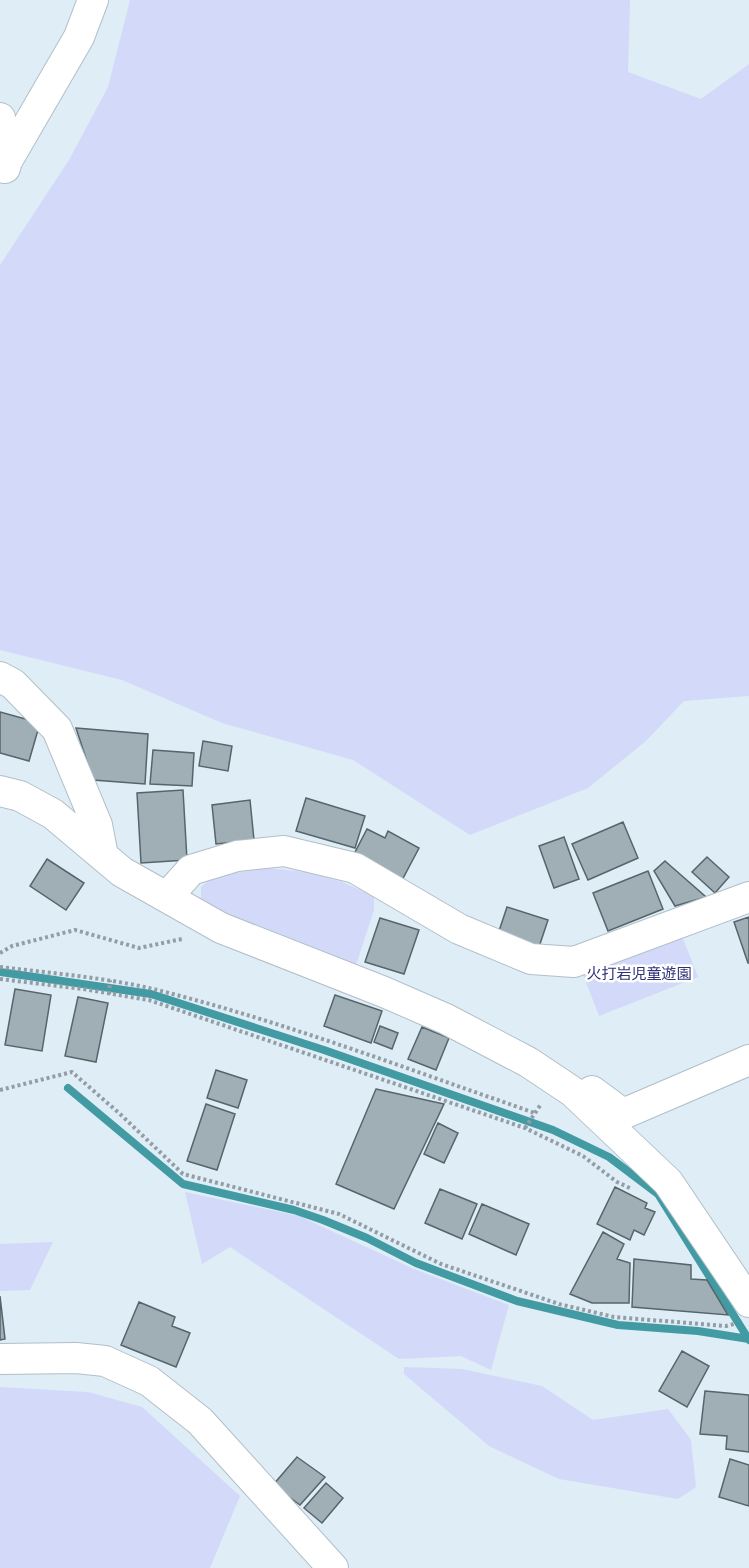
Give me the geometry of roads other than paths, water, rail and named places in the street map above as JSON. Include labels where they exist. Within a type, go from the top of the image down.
[{"type":"street","points":[[4,170],[79,37],[93,0]]},
{"type":"street","points":[[0,118],[4,170]]},
{"type":"street","points":[[0,677],[13,684],[57,729],[97,825],[103,856]]},
{"type":"street","points":[[0,791],[20,796],[53,814],[122,872],[221,927],[446,1018],[528,1062],[563,1085],[668,1182],[749,1302]]},
{"type":"street","points":[[167,897],[191,870],[237,856],[284,851],[355,868],[459,929],[531,959],[574,962],[749,897]]},
{"type":"street","points":[[563,1085],[578,1081],[623,1114],[749,1060]]},
{"type":"street","points":[[621,1137],[652,1115],[721,1083],[749,1073]]},
{"type":"street","points":[[0,1359],[76,1358],[105,1361],[149,1381],[200,1421],[333,1568]]},
{"type":"waterway","points":[[0,972],[151,994],[324,1050],[553,1130],[609,1157],[658,1194],[749,1340]]},
{"type":"waterway","points":[[68,1088],[183,1184],[294,1210],[323,1220],[367,1238],[416,1263],[517,1301],[618,1325],[698,1331],[749,1339]]},
{"type":"park label","name":"火打岩児童遊園","points":[[639,973]]}]
